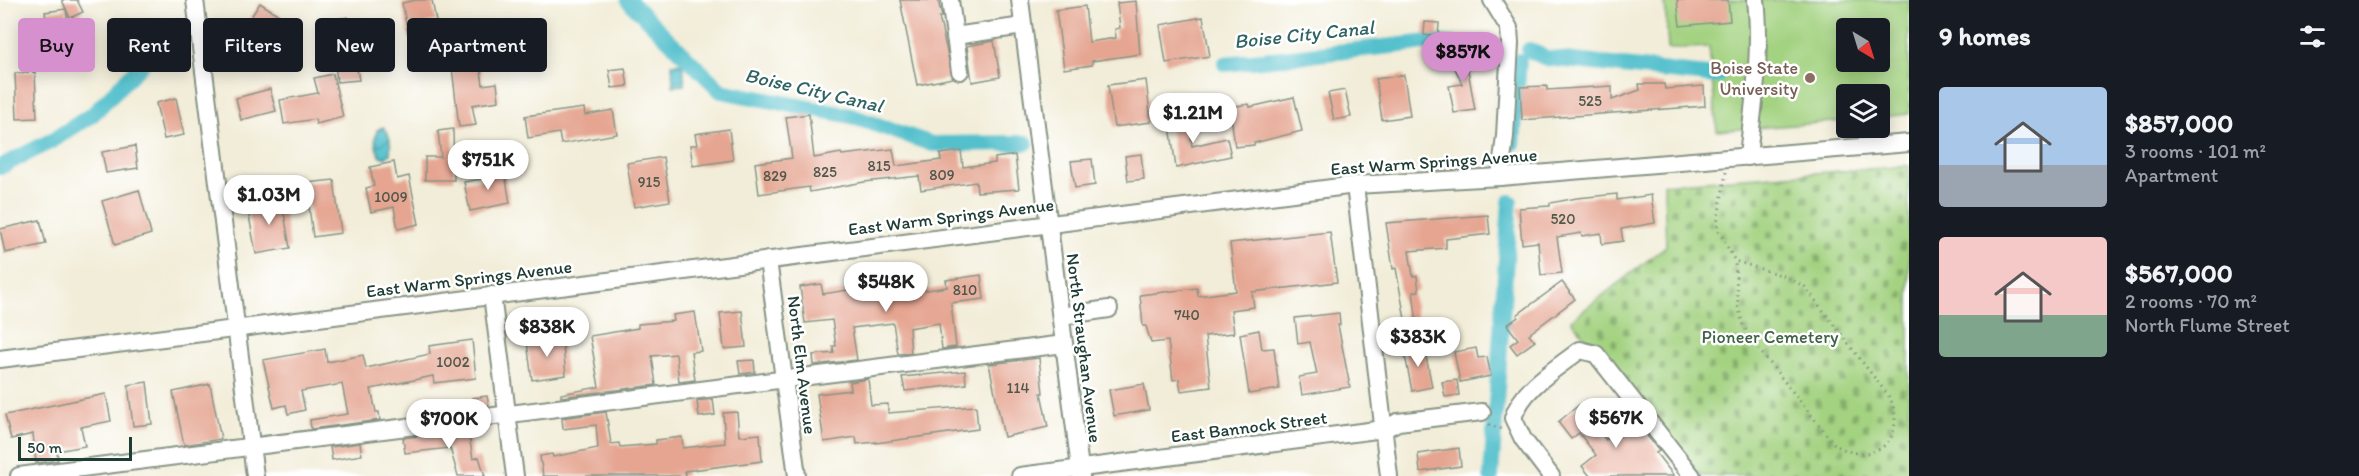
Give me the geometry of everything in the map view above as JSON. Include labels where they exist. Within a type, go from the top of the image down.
[{"type":"street","points":[[195,0],[255,476]]},
{"type":"street","points":[[950,0],[960,71]]},
{"type":"street","name":"North Straughan Avenue","points":[[1020,0],[1080,472]]},
{"type":"street","points":[[1492,0],[1509,28],[1510,43],[1505,136],[1500,177]]},
{"type":"street","points":[[1748,157],[1758,59],[1759,24],[1756,0]]},
{"type":"street","points":[[955,36],[1023,26]]},
{"type":"street","name":"East Warm Springs Avenue","points":[[0,359],[1355,185],[1500,177],[1909,143]]},
{"type":"street","points":[[1355,185],[1389,476]]},
{"type":"street","name":"North Elm Avenue","points":[[768,260],[796,476]]},
{"type":"street","points":[[492,296],[514,476]]},
{"type":"street","points":[[1061,316],[1109,309]]},
{"type":"street","points":[[19,476],[1064,344]]},
{"type":"street","points":[[1551,476],[1523,439],[1508,424],[1527,392],[1580,350],[1596,354],[1692,476]]},
{"type":"street","name":"East Bannock Street","points":[[1020,476],[1080,472],[1384,429],[1398,422],[1486,419]]},
{"type":"path","points":[[1728,158],[1717,224],[1736,261],[1739,315],[1753,342],[1835,446],[1859,454],[1877,452],[1890,438],[1894,429],[1894,412],[1890,398],[1805,287],[1787,277],[1736,261]]},
{"type":"path","points":[[1486,419],[1508,424]]},
{"type":"green space","name":"Boise State University","points":[[1665,0],[1909,0],[1909,114],[1890,116],[1890,84],[1836,84],[1836,122],[1717,131],[1709,47],[1668,49]]},
{"type":"green space","name":"Pioneer Cemetery","points":[[1909,166],[1909,476],[1699,476],[1571,320],[1666,246],[1664,184]]},
{"type":"water","points":[[683,63],[685,85],[673,86],[672,64]]},
{"type":"water","points":[[383,127],[388,133],[390,143],[390,154],[385,158],[380,156],[376,143],[377,130]]},
{"type":"building","points":[[62,0],[77,0],[83,12],[70,18]]},
{"type":"building","points":[[432,0],[435,18],[407,18],[407,28],[402,3]]},
{"type":"building","points":[[900,0],[938,0],[942,17],[939,17],[953,78],[917,85]]},
{"type":"building","points":[[1677,0],[1728,0],[1730,21],[1680,26]]},
{"type":"building","points":[[1136,1],[1140,54],[1092,61],[1092,65],[1064,69],[1056,10],[1085,6],[1089,42],[1116,38],[1115,29],[1120,28],[1117,3]]},
{"type":"building","points":[[260,3],[282,17],[281,18],[250,18]]},
{"type":"building","points":[[66,9],[67,18],[46,18],[45,12]]},
{"type":"building","points":[[1203,17],[1210,56],[1166,63],[1160,25]]},
{"type":"building","points":[[1425,22],[1439,23],[1438,37],[1424,35]]},
{"type":"building","points":[[994,41],[1000,77],[972,82],[967,46]]},
{"type":"building","points":[[1472,49],[1479,64],[1468,70],[1475,110],[1454,113],[1449,86],[1462,84],[1451,59]]},
{"type":"building","points":[[625,68],[628,86],[612,88],[609,70]]},
{"type":"building","points":[[35,72],[37,118],[17,119],[15,73]]},
{"type":"building","points":[[336,72],[358,72],[359,80],[337,82]]},
{"type":"building","points":[[453,72],[481,72],[483,85],[497,83],[499,101],[472,105],[476,125],[459,127]]},
{"type":"building","points":[[333,74],[343,117],[316,124],[315,119],[284,124],[280,100],[318,93],[314,78]]},
{"type":"building","points":[[1404,75],[1410,116],[1382,120],[1376,79]]},
{"type":"building","points":[[1146,80],[1151,122],[1114,127],[1108,85]]},
{"type":"building","points":[[1639,84],[1664,84],[1665,89],[1704,86],[1705,106],[1522,120],[1520,87],[1547,86],[1547,90],[1612,86],[1612,100],[1640,90]]},
{"type":"building","points":[[270,89],[276,111],[241,120],[236,98]]},
{"type":"building","points":[[1345,90],[1351,117],[1334,120],[1328,93]]},
{"type":"building","points":[[1166,97],[1179,119],[1188,118],[1192,146],[1227,138],[1231,156],[1176,168]]},
{"type":"building","points":[[1294,97],[1302,131],[1254,143],[1254,145],[1235,147],[1230,107],[1249,104],[1250,107]]},
{"type":"building","points":[[176,98],[184,135],[164,139],[156,103]]},
{"type":"building","points":[[584,108],[585,115],[613,110],[617,134],[561,144],[559,133],[528,138],[525,116]]},
{"type":"building","points":[[809,114],[814,158],[841,153],[842,155],[893,149],[896,166],[941,160],[940,154],[961,151],[963,167],[995,163],[995,158],[1015,155],[1019,189],[977,192],[976,182],[921,190],[919,176],[864,182],[810,192],[809,187],[759,194],[755,163],[792,158],[786,117]]},
{"type":"building","points":[[453,129],[454,180],[425,180],[425,157],[441,157],[438,131]]},
{"type":"building","points":[[729,129],[733,160],[693,166],[690,145],[697,145],[695,134]]},
{"type":"building","points":[[135,146],[138,168],[106,173],[102,152]]},
{"type":"building","points":[[1141,154],[1144,179],[1128,181],[1125,156]]},
{"type":"building","points":[[663,157],[670,201],[634,207],[627,163]]},
{"type":"building","points":[[1092,159],[1095,185],[1075,188],[1071,161]]},
{"type":"building","points":[[394,162],[397,179],[409,176],[419,224],[398,229],[394,207],[371,212],[366,188],[374,186],[370,167]]},
{"type":"building","points":[[504,168],[510,203],[470,211],[464,182],[488,178],[486,171]]},
{"type":"building","points":[[334,180],[341,233],[313,237],[306,183]]},
{"type":"building","points":[[139,190],[151,234],[115,245],[102,201]]},
{"type":"building","points":[[1617,194],[1617,200],[1651,195],[1655,223],[1621,229],[1623,241],[1602,244],[1601,233],[1582,236],[1581,233],[1557,237],[1562,273],[1541,275],[1538,242],[1522,244],[1519,208],[1550,206],[1550,203],[1577,198]]},
{"type":"building","points":[[281,196],[290,248],[256,254],[247,205]]},
{"type":"building","points":[[1488,215],[1490,234],[1446,239],[1446,248],[1409,251],[1413,276],[1417,276],[1419,291],[1413,292],[1417,323],[1406,325],[1396,268],[1393,269],[1386,223]]},
{"type":"building","points":[[40,220],[46,244],[5,253],[0,229]]},
{"type":"building","points":[[1330,232],[1337,282],[1252,292],[1254,307],[1231,310],[1234,333],[1205,336],[1211,387],[1181,391],[1179,379],[1173,380],[1168,341],[1151,343],[1146,326],[1143,326],[1140,295],[1197,288],[1198,296],[1236,291],[1230,243]]},
{"type":"building","points":[[981,275],[984,299],[951,303],[956,347],[942,349],[939,323],[909,328],[911,353],[898,354],[893,323],[852,328],[857,360],[814,365],[813,355],[834,353],[833,346],[836,346],[832,320],[805,323],[800,287],[821,284],[823,294],[886,284],[888,296],[947,287],[946,280]]},
{"type":"building","points":[[1562,282],[1575,299],[1529,334],[1535,341],[1517,354],[1510,345],[1518,339],[1507,325]]},
{"type":"building","points":[[742,311],[746,347],[724,349],[720,313]]},
{"type":"building","points":[[695,312],[701,351],[691,352],[695,380],[679,382],[676,354],[652,356],[656,385],[561,397],[561,394],[599,387],[590,336],[638,328],[638,324],[674,321],[673,315]]},
{"type":"building","points":[[1339,313],[1340,325],[1338,325],[1350,387],[1302,395],[1299,377],[1317,374],[1310,342],[1298,344],[1295,318]]},
{"type":"building","points":[[1259,330],[1262,349],[1274,348],[1279,389],[1249,394],[1240,334]]},
{"type":"building","points":[[562,337],[566,375],[532,380],[527,342]]},
{"type":"building","points":[[472,340],[476,378],[434,383],[433,376],[371,389],[380,420],[311,429],[310,420],[348,414],[342,384],[301,391],[305,410],[288,414],[286,405],[274,408],[263,360],[325,349],[327,362],[363,355],[366,368],[430,354],[429,346]]},
{"type":"building","points":[[1424,346],[1432,387],[1412,391],[1404,350]]},
{"type":"building","points":[[1476,348],[1478,358],[1487,357],[1491,376],[1460,382],[1454,352]]},
{"type":"building","points":[[1039,358],[1043,393],[1041,393],[1048,427],[1004,437],[989,364]]},
{"type":"building","points":[[754,360],[755,372],[740,374],[738,361]]},
{"type":"building","points":[[965,371],[966,384],[905,391],[902,377]]},
{"type":"building","points":[[868,379],[871,405],[888,404],[888,413],[976,406],[978,429],[876,443],[857,444],[856,437],[824,442],[817,394],[851,390],[850,382]]},
{"type":"building","points":[[1457,380],[1459,395],[1445,397],[1442,382]]},
{"type":"building","points":[[147,382],[152,424],[133,426],[128,385]]},
{"type":"building","points":[[210,384],[221,439],[184,445],[173,392]]},
{"type":"building","points":[[1144,384],[1149,410],[1114,416],[1109,390]]},
{"type":"building","points":[[106,394],[111,421],[81,427],[85,446],[57,451],[58,460],[36,463],[33,434],[11,439],[5,415]]},
{"type":"building","points":[[487,396],[489,406],[474,408],[472,398]]},
{"type":"building","points":[[713,399],[715,415],[699,417],[697,401]]},
{"type":"building","points":[[1579,405],[1606,440],[1634,419],[1659,451],[1656,453],[1674,476],[1590,476],[1582,466],[1596,455],[1579,433],[1571,439],[1558,422]]},
{"type":"building","points":[[606,412],[611,444],[619,443],[620,447],[656,444],[656,440],[682,437],[683,448],[725,443],[723,413],[737,412],[739,436],[760,434],[762,461],[685,471],[686,476],[543,476],[540,456],[552,454],[553,457],[598,448],[596,425],[563,429],[562,418]]},
{"type":"building","points":[[468,430],[473,459],[479,457],[485,476],[458,476],[450,448],[405,453],[403,438]]},
{"type":"building","points":[[360,443],[362,455],[332,460],[330,447]]},
{"type":"building","points":[[1459,448],[1461,466],[1420,472],[1418,454]]},
{"type":"waterway","name":"Boise City Canal","points":[[628,0],[721,91],[851,116],[932,144],[1026,143]]},
{"type":"waterway","name":"Boise City Canal","points":[[1225,64],[1429,42],[1495,49]]},
{"type":"waterway","name":"Boise City Canal","points":[[1529,50],[1546,58],[1717,76]]},
{"type":"waterway","points":[[1513,143],[1519,61]]},
{"type":"waterway","name":"Boise City Canal","points":[[0,167],[53,140],[93,114],[134,72]]},
{"type":"waterway","points":[[1491,476],[1510,202]]},
{"type":"place","name":"Boise State University","points":[[1810,78]]}]
